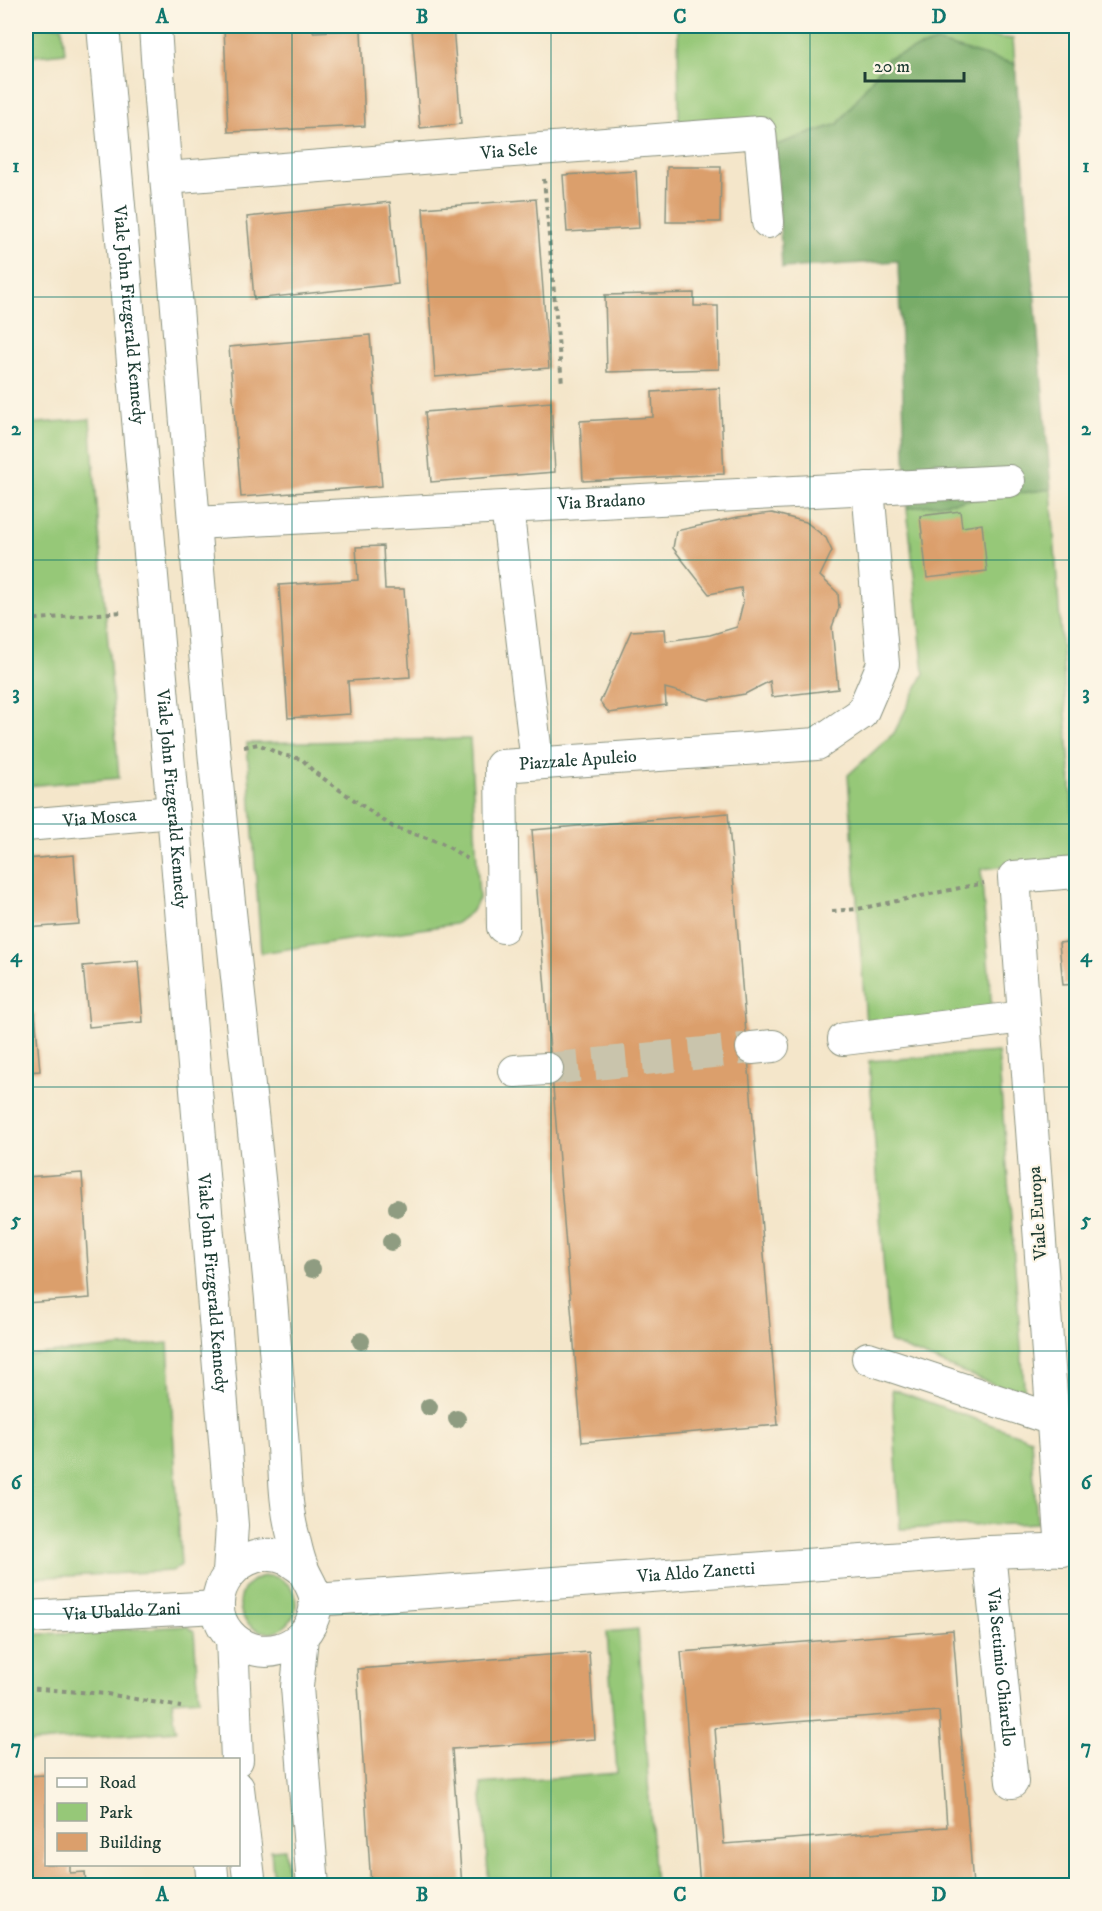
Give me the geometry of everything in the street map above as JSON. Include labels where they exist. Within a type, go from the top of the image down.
[{"type":"street","name":"Viale John Fitzgerald Kennedy","points":[[103,26],[231,1516],[229,1573],[222,1583],[218,1607]]},
{"type":"street","points":[[155,26],[194,523],[222,840],[270,1294],[289,1517],[302,1569],[311,1583],[315,1600],[315,1613],[302,1637],[290,1646],[275,1651],[260,1651],[245,1647],[232,1638],[225,1629],[218,1607]]},
{"type":"street","name":"Via Sele","points":[[166,177],[760,132],[768,222]]},
{"type":"street","name":"Via Bradano","points":[[194,523],[1009,481]]},
{"type":"street","name":"Piazzale Apuleio","points":[[503,927],[501,766],[817,744],[861,713],[883,664],[868,488]]},
{"type":"street","points":[[507,507],[537,763]]},
{"type":"street","name":"Via Mosca","points":[[26,825],[172,812]]},
{"type":"street","points":[[1014,877],[1077,872]]},
{"type":"street","name":"Viale Europa","points":[[1014,877],[1052,1419],[1069,1550]]},
{"type":"street","points":[[844,1039],[1024,1017]]},
{"type":"street","points":[[514,1071],[548,1069]]},
{"type":"street","points":[[868,1358],[1052,1419]]},
{"type":"street","name":"Via Aldo Zanetti","points":[[315,1600],[989,1552],[1069,1550]]},
{"type":"street","name":"Via Settimio Chiarello","points":[[989,1552],[1012,1782]]},
{"type":"street","points":[[229,1573],[241,1562],[264,1555],[289,1559],[302,1569]]},
{"type":"street","name":"Via Ubaldo Zani","points":[[26,1617],[218,1607]]},
{"type":"street","points":[[302,1637],[297,1687],[313,1886]]},
{"type":"street","points":[[232,1638],[237,1758]]},
{"type":"street","points":[[240,1804],[250,1886]]},
{"type":"street","points":[[211,1866],[213,1886]]},
{"type":"path","points":[[541,149],[562,384]]},
{"type":"path","points":[[26,620],[129,611]]},
{"type":"path","points":[[238,748],[258,744],[282,755],[302,759],[314,772],[393,827],[442,843],[502,879]]},
{"type":"path","points":[[832,911],[858,909],[1014,877]]},
{"type":"path","points":[[26,1005],[34,1004]]},
{"type":"path","points":[[26,1688],[107,1694],[181,1707]]},
{"type":"green space","points":[[26,26],[62,26],[65,53],[26,57]]},
{"type":"green space","points":[[678,26],[949,26],[949,32],[1013,39],[1015,64],[936,42],[889,58],[838,124],[776,145],[772,120],[679,126]]},
{"type":"green space","points":[[936,42],[1015,64],[1051,489],[907,508],[898,261],[782,268],[776,145],[838,124],[888,58]]},
{"type":"green space","points":[[90,419],[119,778],[26,786],[26,424]]},
{"type":"green space","points":[[1051,489],[1076,859],[981,869],[992,1011],[866,1024],[848,775],[894,733],[924,673],[907,508]]},
{"type":"green space","points":[[470,739],[479,899],[471,912],[455,924],[261,953],[247,743]]},
{"type":"green space","points":[[998,1052],[1025,1397],[889,1342],[869,1061]]},
{"type":"green space","points":[[168,1343],[181,1565],[172,1571],[26,1578],[26,1355]]},
{"type":"green space","points":[[892,1389],[1031,1439],[1037,1523],[900,1529]]},
{"type":"green space","points":[[268,1576],[279,1578],[288,1584],[294,1593],[296,1604],[294,1615],[288,1624],[279,1630],[268,1632],[257,1630],[248,1624],[242,1615],[240,1604],[242,1593],[248,1584],[257,1578]]},
{"type":"green space","points":[[187,1626],[194,1632],[199,1699],[172,1701],[176,1731],[26,1743],[26,1635]]},
{"type":"green space","points":[[638,1629],[655,1885],[489,1885],[481,1784],[617,1773],[607,1632]]},
{"type":"green space","points":[[285,1849],[288,1885],[274,1885],[271,1850]]},
{"type":"building","points":[[224,26],[312,26],[313,32],[361,30],[365,126],[228,132]]},
{"type":"building","points":[[453,26],[461,124],[420,128],[412,29]]},
{"type":"building","points":[[667,167],[721,167],[720,222],[666,222]]},
{"type":"building","points":[[636,171],[639,228],[567,232],[563,175]]},
{"type":"building","points":[[536,199],[549,368],[435,377],[423,208]]},
{"type":"building","points":[[390,202],[398,284],[254,299],[247,217]]},
{"type":"building","points":[[694,293],[694,306],[718,306],[719,369],[607,372],[605,295]]},
{"type":"building","points":[[370,335],[382,486],[241,497],[229,347]]},
{"type":"building","points":[[720,388],[724,474],[583,481],[580,421],[653,417],[652,392]]},
{"type":"building","points":[[551,402],[555,472],[431,482],[425,412]]},
{"type":"building","points":[[960,511],[962,527],[982,524],[987,571],[927,578],[920,516]]},
{"type":"building","points":[[772,513],[806,522],[826,538],[832,551],[820,576],[838,593],[839,608],[832,627],[838,689],[772,697],[770,681],[745,694],[709,700],[665,688],[666,705],[609,713],[600,702],[631,631],[665,629],[666,641],[710,635],[737,627],[743,603],[741,588],[709,594],[673,548],[676,531],[738,517]]},
{"type":"building","points":[[383,546],[385,589],[404,589],[410,677],[348,681],[350,714],[288,718],[279,585],[358,580],[356,547]]},
{"type":"building","points":[[728,813],[778,1425],[582,1442],[532,830]]},
{"type":"building","points":[[74,855],[79,924],[26,928],[26,859]]},
{"type":"building","points":[[1076,941],[1076,984],[1063,985],[1059,943]]},
{"type":"building","points":[[138,961],[143,1022],[89,1027],[83,966]]},
{"type":"building","points":[[26,1013],[35,1013],[40,1071],[26,1072]]},
{"type":"building","points":[[1071,1094],[1076,1094],[1076,1139],[1075,1139]]},
{"type":"building","points":[[82,1173],[90,1298],[26,1303],[26,1177]]},
{"type":"building","points":[[953,1630],[973,1886],[700,1886],[681,1652]],"holes":[[[939,1711],[947,1827],[724,1844],[715,1728]]]},
{"type":"building","points":[[589,1652],[595,1739],[452,1749],[462,1886],[371,1886],[357,1669]]},
{"type":"building","points":[[45,1775],[45,1866],[70,1866],[70,1873],[85,1872],[86,1886],[26,1886],[26,1776]]},
{"type":"tunnel","points":[[547,1069],[752,1048]]}]
